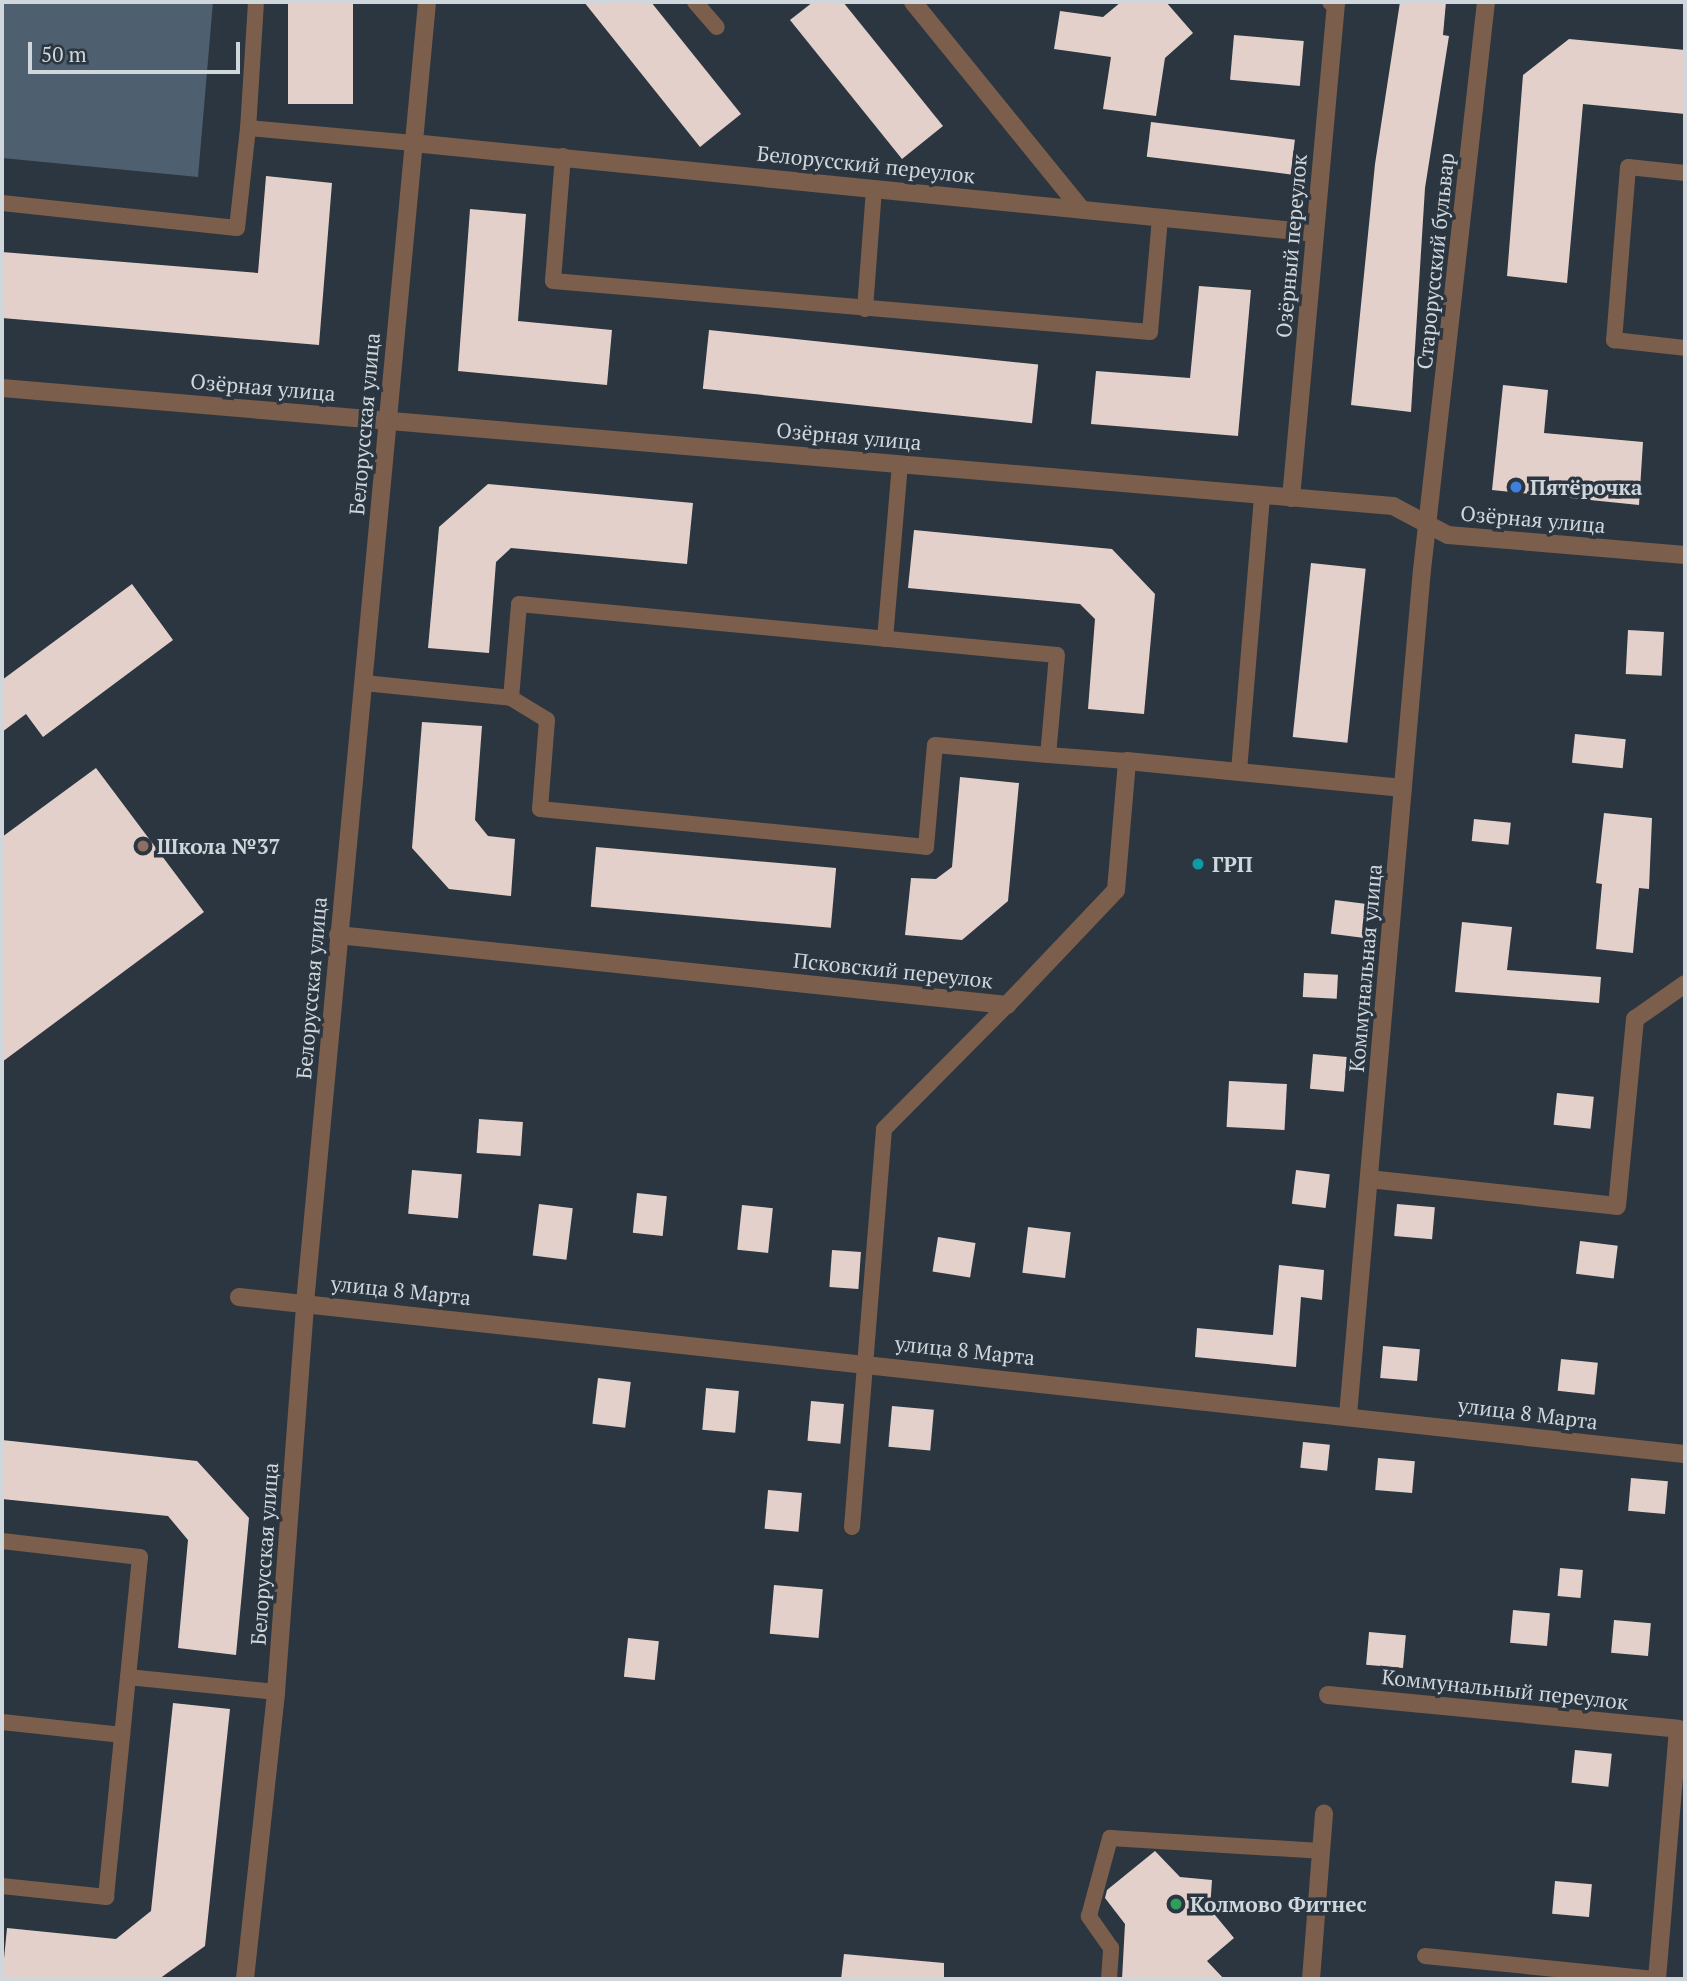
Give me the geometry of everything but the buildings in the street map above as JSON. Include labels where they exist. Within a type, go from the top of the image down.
[{"type":"street","name":"Белорусская улица","points":[[245,1979],[276,1692],[305,1303],[427,2]]},
{"type":"street","points":[[913,2],[1081,209]]},
{"type":"street","name":"Озёрный переулок","points":[[1291,498],[1335,2]]},
{"type":"street","name":"Старорусский бульвар","points":[[1427,525],[1486,2]]},
{"type":"street","name":"Белорусский переулок","points":[[413,143],[1314,233]]},
{"type":"street","name":"Озёрная улица","points":[[2,388],[1393,506],[1448,535],[1685,555]]},
{"type":"street","name":"Коммунальная улица","points":[[1348,1415],[1427,525]]},
{"type":"street","points":[[1127,761],[1403,788]]},
{"type":"street","name":"Псковский переулок","points":[[338,935],[1007,1005],[1116,890],[1127,761]]},
{"type":"street","points":[[1369,1179],[1617,1206],[1635,1019],[1685,984]]},
{"type":"street","name":"улица 8 Марта","points":[[239,1297],[865,1362],[1685,1454]]},
{"type":"street","name":"Коммунальный переулок","points":[[1328,1695],[1678,1729],[1657,1979]]},
{"type":"street","points":[[1311,1979],[1325,1814]]},
{"type":"lane","points":[[2,203],[237,228],[248,128],[256,2]]},
{"type":"lane","points":[[695,2],[717,27]]},
{"type":"lane","points":[[248,128],[413,143]]},
{"type":"lane","points":[[563,156],[553,281],[1150,332],[1160,217]]},
{"type":"lane","points":[[1685,173],[1628,167],[1614,340],[1685,348]]},
{"type":"lane","points":[[865,309],[874,187]]},
{"type":"lane","points":[[885,639],[900,464]]},
{"type":"lane","points":[[1239,771],[1262,495]]},
{"type":"lane","points":[[511,698],[519,604],[1057,655],[1048,755]]},
{"type":"lane","points":[[364,683],[511,698],[547,720],[540,809],[926,847],[935,745],[1127,761]]},
{"type":"lane","points":[[852,1527],[884,1129],[1007,1005]]},
{"type":"lane","points":[[2,1541],[140,1557],[106,1897],[2,1886]]},
{"type":"lane","points":[[128,1677],[276,1692]]},
{"type":"lane","points":[[2,1721],[122,1735]]},
{"type":"lane","points":[[1109,1979],[1111,1948],[1089,1916],[1110,1838],[1321,1851]]},
{"type":"lane","points":[[1425,1956],[1657,1979]]},
{"type":"shaded area","points":[[2,2],[213,2],[198,177],[2,158]]},
{"type":"place","name":"Пятёрочка","points":[[1516,487]]},
{"type":"place","name":"Школа №37","points":[[143,846]]},
{"type":"place","name":"ГРП","points":[[1198,864]]},
{"type":"place","name":"Колмово Фитнес","points":[[1176,1904]]}]
